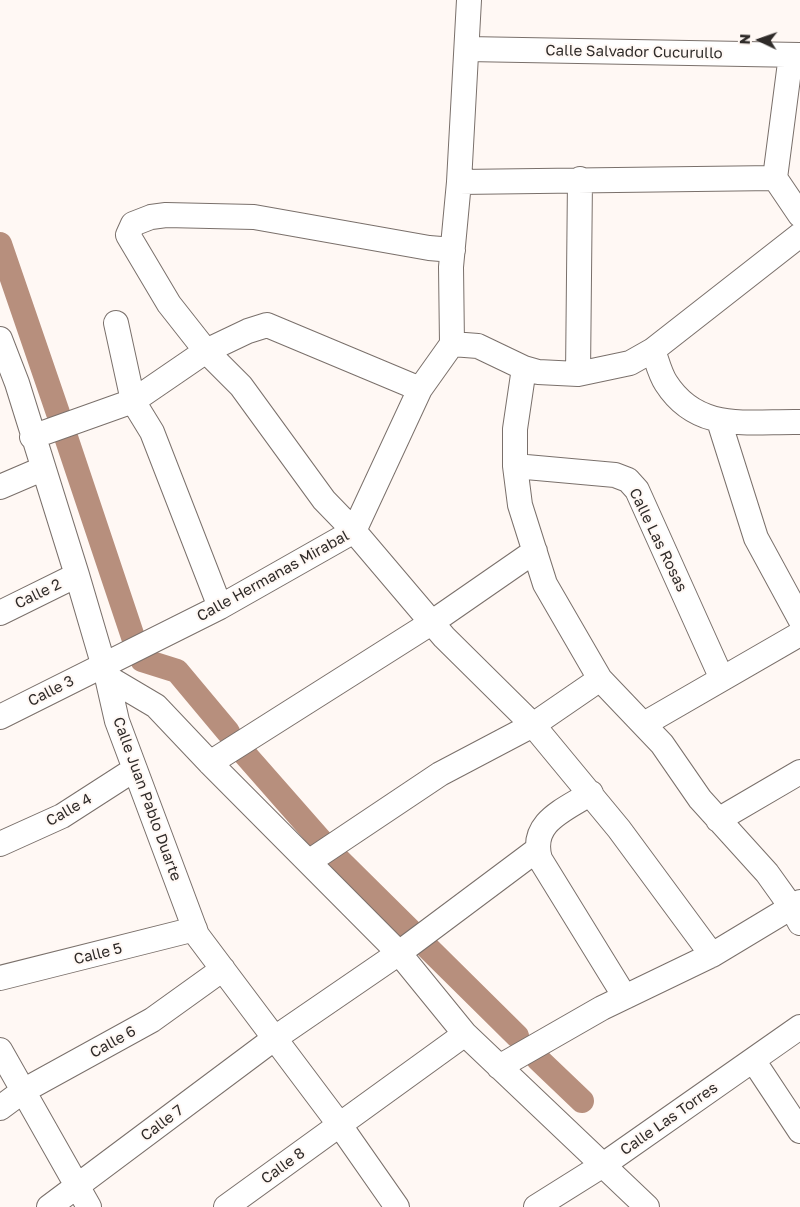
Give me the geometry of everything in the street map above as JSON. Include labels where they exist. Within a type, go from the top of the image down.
[{"type":"street","points":[[469,0],[459,182],[453,250],[452,344],[478,346],[524,368],[538,372],[578,374],[630,363],[654,350],[800,234]]},
{"type":"street","name":"Calle Salvador Cucurullo","points":[[467,49],[795,55]]},
{"type":"street","points":[[795,55],[775,178],[800,215]]},
{"type":"street","points":[[459,182],[775,178]]},
{"type":"street","points":[[578,374],[580,179]]},
{"type":"street","points":[[453,250],[429,248],[254,218],[166,215],[151,217],[133,224],[129,229],[131,241],[169,304],[206,351],[241,386],[324,500],[354,531],[431,623],[533,725],[591,793],[712,955]]},
{"type":"street","points":[[116,323],[132,401],[152,432],[220,608]]},
{"type":"street","points":[[32,437],[132,401],[206,351],[248,331],[267,325],[420,389]]},
{"type":"street","name":"Calle Juan Pablo Duarte","points":[[0,339],[16,383],[77,575],[105,671],[117,721],[197,935],[340,1124],[397,1207]]},
{"type":"street","name":"Calle Hermanas Mirabal","points":[[105,671],[354,531],[420,389],[452,344]]},
{"type":"street","points":[[654,350],[666,382],[696,414],[719,421],[800,422]]},
{"type":"street","points":[[499,1067],[625,997],[797,911],[767,873],[700,799],[662,744],[600,679],[545,584],[520,505],[515,466],[515,429],[524,368]]},
{"type":"street","points":[[719,421],[756,538],[800,619]]},
{"type":"street","name":"Calle Las Rosas","points":[[515,466],[615,475],[628,480],[637,490],[722,679]]},
{"type":"street","points":[[0,487],[42,469]]},
{"type":"street","points":[[210,763],[431,623],[535,551]]},
{"type":"street","name":"Calle 2","points":[[0,613],[77,575]]},
{"type":"street","points":[[644,724],[800,634]]},
{"type":"street","points":[[105,671],[156,706],[399,953],[465,1034],[647,1207]]},
{"type":"street","name":"Calle 3","points":[[0,717],[105,671]]},
{"type":"street","points":[[310,861],[440,774],[533,725],[600,679]]},
{"type":"street","name":"Calle 4","points":[[0,844],[62,816],[135,769]]},
{"type":"street","points":[[718,820],[800,772]]},
{"type":"street","points":[[591,793],[544,824],[538,835],[538,849],[540,858],[625,997]]},
{"type":"street","name":"Calle 7","points":[[49,1207],[275,1038],[399,953],[538,849]]},
{"type":"street","name":"Calle 5","points":[[0,978],[195,929]]},
{"type":"street","name":"Calle 6","points":[[0,1108],[23,1092],[152,1020],[223,969]]},
{"type":"street","name":"Calle Las Torres","points":[[536,1207],[604,1165],[800,1027]]},
{"type":"street","name":"Calle 8","points":[[226,1207],[465,1034]]},
{"type":"street","points":[[0,1050],[89,1207]]},
{"type":"street","points":[[753,1060],[800,1131]]},
{"type":"waterway","points":[[0,244],[58,413]]},
{"type":"waterway","points":[[66,437],[134,640]]},
{"type":"waterway","points":[[142,660],[177,671],[228,732]]},
{"type":"waterway","points":[[243,752],[323,843]]},
{"type":"waterway","points":[[338,859],[517,1036]]},
{"type":"waterway","points":[[538,1059],[582,1101]]}]
